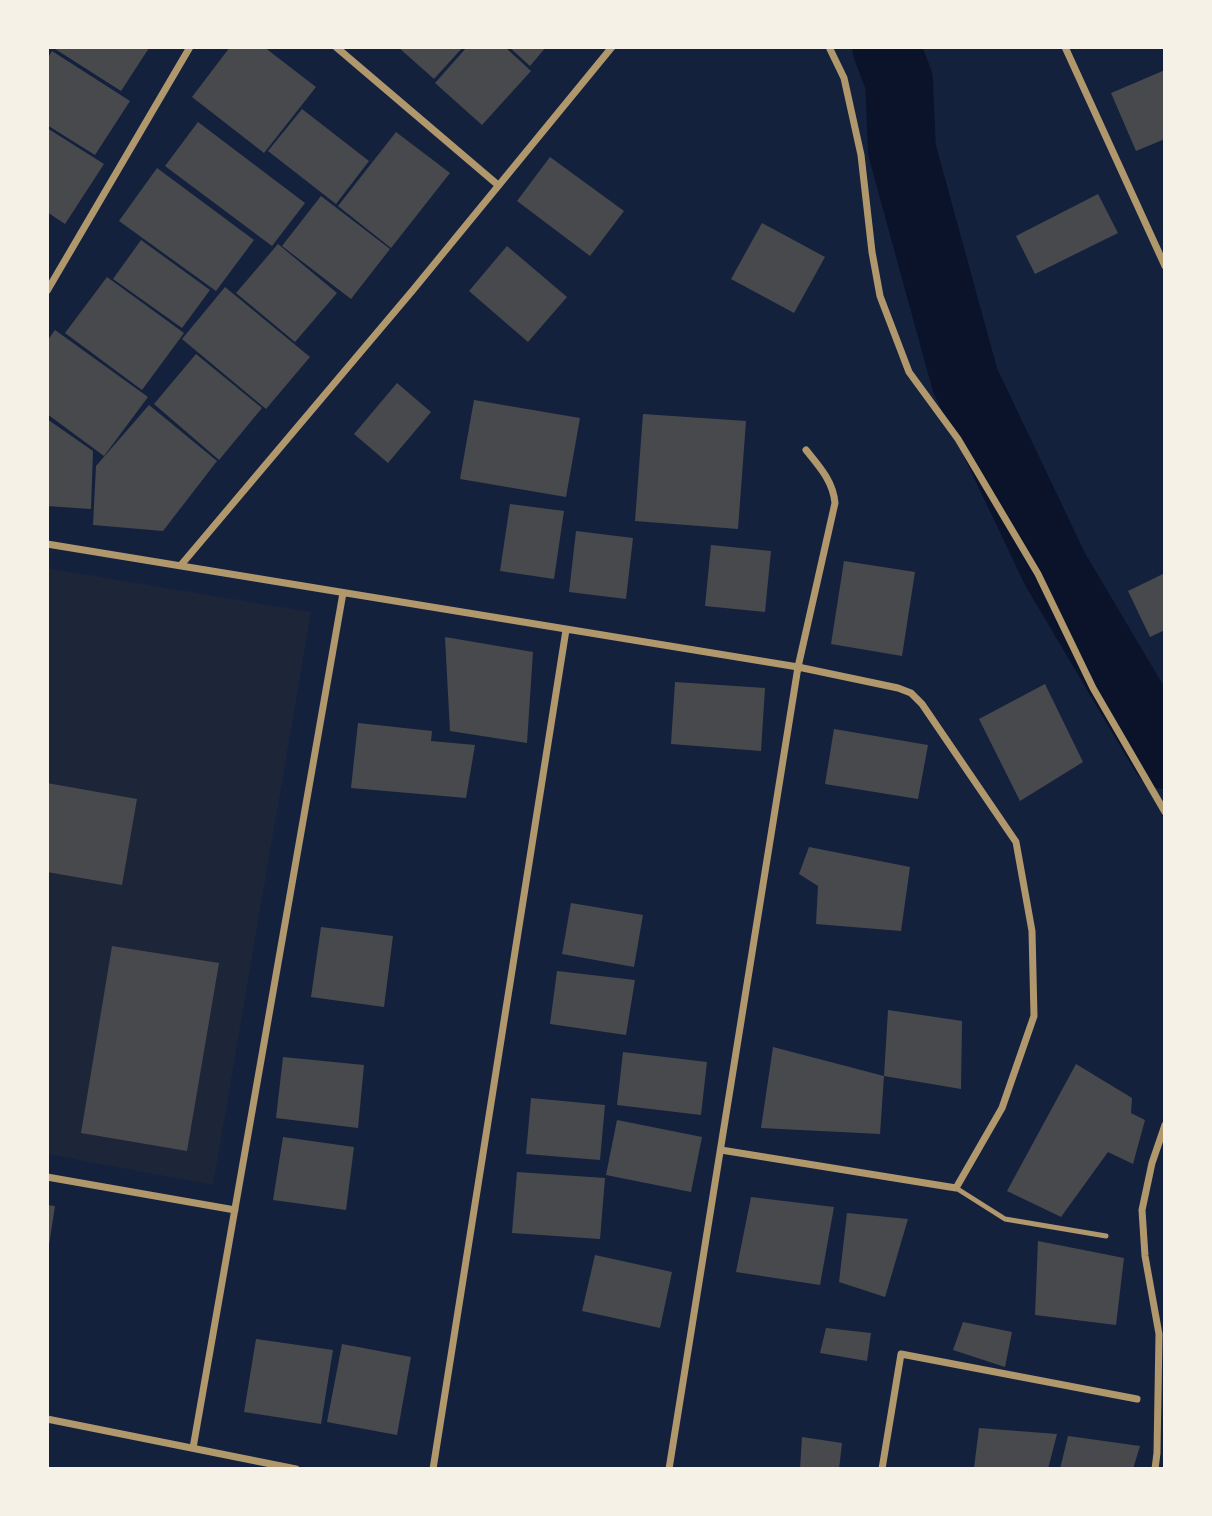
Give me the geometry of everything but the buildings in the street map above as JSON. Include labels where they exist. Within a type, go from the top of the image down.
[{"type":"street","points":[[47,291],[190,47]]},
{"type":"street","points":[[336,47],[498,185]]},
{"type":"street","points":[[181,565],[413,290],[612,47]]},
{"type":"street","points":[[829,47],[844,78],[861,155],[880,296],[909,372],[958,439],[1038,574],[1093,688],[1165,812]]},
{"type":"street","points":[[1065,47],[1165,266]]},
{"type":"street","points":[[669,1469],[798,667],[835,503],[827,477],[806,450]]},
{"type":"street","points":[[47,544],[798,667],[911,693],[922,704],[1016,842],[1032,930],[1034,1016],[1002,1108],[956,1188],[721,1150]]},
{"type":"street","points":[[193,1448],[343,593]]},
{"type":"street","points":[[433,1469],[566,630]]},
{"type":"street","points":[[1155,1469],[1159,1334],[1144,1256],[1142,1210],[1152,1163],[1165,1125]]},
{"type":"street","points":[[47,1177],[235,1210]]},
{"type":"street","points":[[882,1469],[901,1354],[1137,1399]]},
{"type":"street","points":[[47,1419],[296,1469]]},
{"type":"lane","points":[[956,1188],[1005,1219],[1107,1236]]},
{"type":"shaded area","points":[[47,568],[311,612],[213,1185],[47,1154]]},
{"type":"waterway","points":[[886,47],[899,81],[902,150],[965,380],[1055,569],[1165,755]]}]
